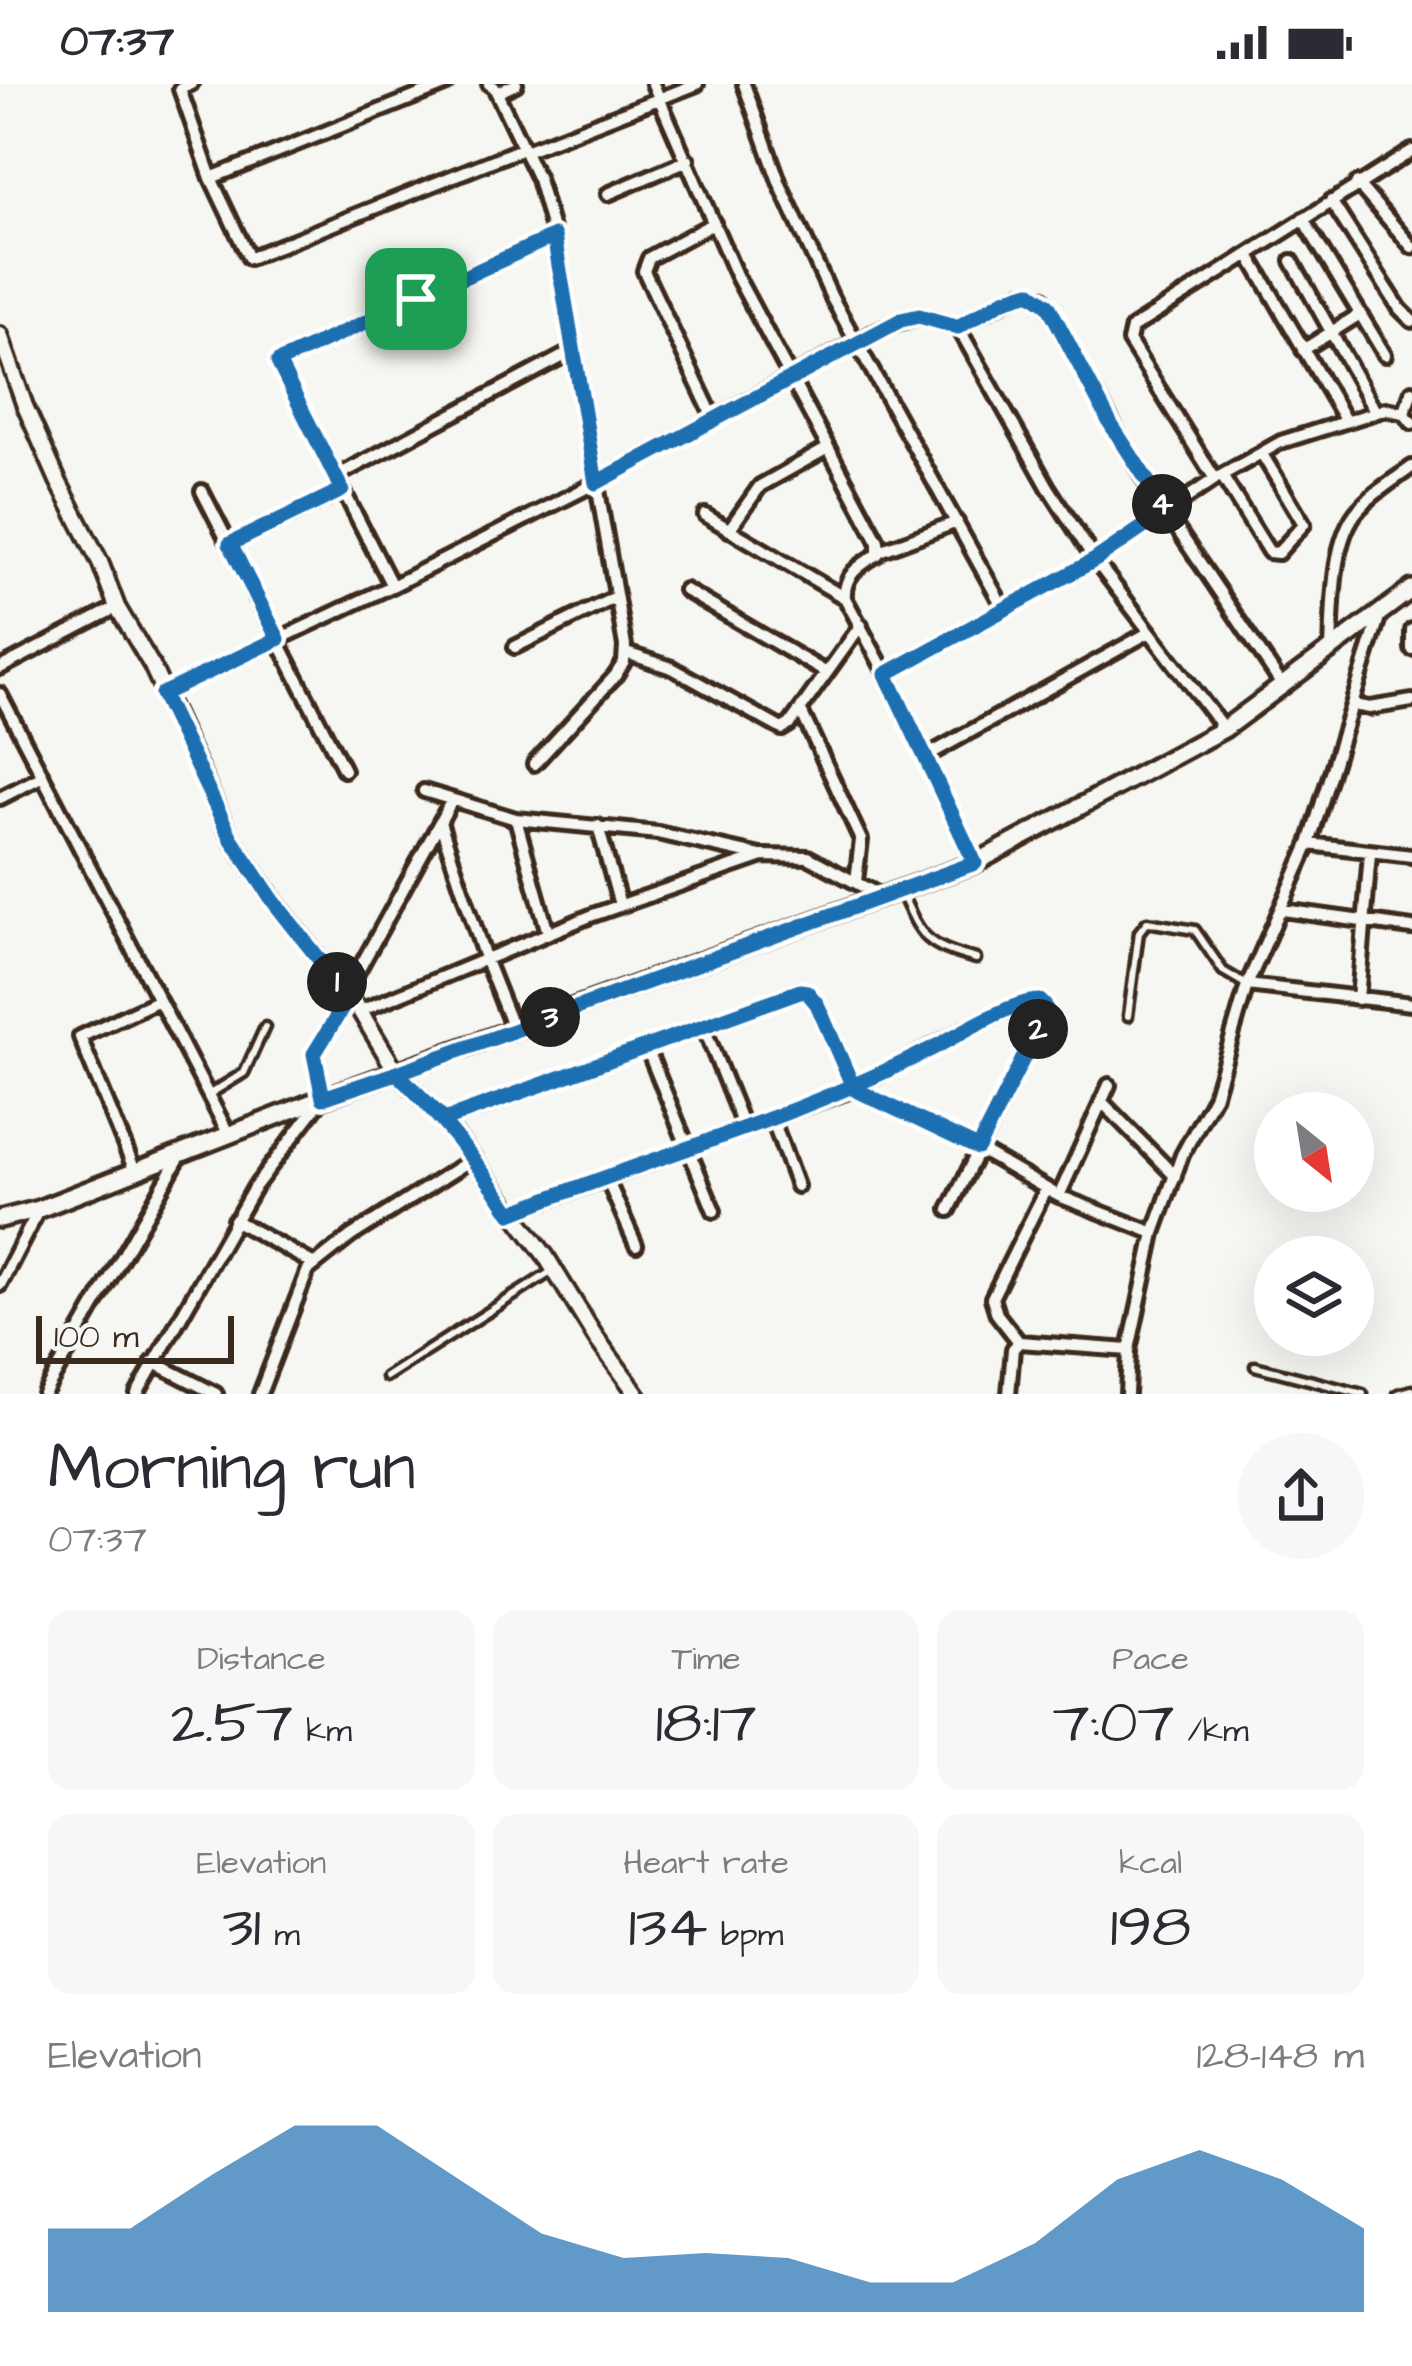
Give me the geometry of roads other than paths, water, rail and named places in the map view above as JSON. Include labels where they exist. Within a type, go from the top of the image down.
[{"type":"main road","points":[[0,1219],[39,1209],[323,1098],[975,863],[1224,729],[1411,592]]},
{"type":"street","points":[[191,84],[180,89],[211,178],[249,258],[697,84]]},
{"type":"street","points":[[211,178],[448,84]]},
{"type":"street","points":[[516,84],[493,88],[538,179],[554,236],[626,653],[615,676],[534,764]]},
{"type":"street","points":[[653,84],[736,275],[880,550]]},
{"type":"street","points":[[744,84],[808,250],[1004,609]]},
{"type":"street","points":[[1262,454],[1304,524],[1278,553],[1269,552],[1218,478],[1128,335],[1138,324],[1412,151]]},
{"type":"street","points":[[608,194],[688,160]]},
{"type":"street","points":[[1358,183],[1412,247]]},
{"type":"street","points":[[1331,201],[1412,321]]},
{"type":"street","points":[[1303,219],[1385,355]]},
{"type":"street","points":[[714,419],[644,264],[715,223]]},
{"type":"street","points":[[392,586],[278,362],[554,236]]},
{"type":"street","points":[[1249,255],[1345,420]]},
{"type":"street","points":[[1292,261],[1375,411]]},
{"type":"street","points":[[162,694],[596,483],[901,320],[919,316],[958,327],[1021,293],[1042,297],[1110,423],[1282,685]]},
{"type":"street","points":[[1303,350],[1360,314]]},
{"type":"street","points":[[958,327],[1095,560],[1224,729]]},
{"type":"street","points":[[0,338],[25,406],[117,607],[152,666],[231,838],[274,902],[360,1011],[397,1073],[474,1158],[637,1394]]},
{"type":"street","points":[[335,477],[572,352]]},
{"type":"street","points":[[886,674],[1095,560],[1218,478],[1290,438],[1386,409],[1408,418],[1412,391]]},
{"type":"street","points":[[729,530],[760,486],[828,448]]},
{"type":"street","points":[[1331,649],[1334,589],[1350,521],[1371,497],[1412,467]]},
{"type":"street","points":[[230,544],[342,490]]},
{"type":"street","points":[[202,491],[344,770]]},
{"type":"street","points":[[705,514],[845,598]]},
{"type":"street","points":[[957,522],[880,550],[853,570],[844,589],[975,863]]},
{"type":"street","points":[[685,590],[825,673]]},
{"type":"street","points":[[515,647],[616,597]]},
{"type":"street","points":[[0,668],[117,607]]},
{"type":"street","points":[[1127,1394],[1129,1350],[1154,1233],[1182,1155],[1214,1097],[1247,985],[1309,844],[1381,612]]},
{"type":"street","points":[[626,653],[672,668],[776,729],[786,728],[861,625]]},
{"type":"street","points":[[1412,630],[1412,649]]},
{"type":"street","points":[[925,757],[1148,633]]},
{"type":"street","points":[[0,694],[229,1135]]},
{"type":"street","points":[[1354,705],[1370,708],[1412,702]]},
{"type":"street","points":[[801,711],[861,840],[856,881]]},
{"type":"street","points":[[0,798],[43,776]]},
{"type":"street","points":[[424,791],[516,820],[658,832],[763,856],[808,857],[879,895]]},
{"type":"street","points":[[137,1394],[234,1220],[323,1098],[314,1054],[452,800]]},
{"type":"street","points":[[516,820],[548,933]]},
{"type":"street","points":[[440,821],[484,958],[514,1031]]},
{"type":"street","points":[[598,826],[620,905]]},
{"type":"street","points":[[1309,844],[1412,856]]},
{"type":"street","points":[[1358,999],[1370,853]]},
{"type":"street","points":[[360,1011],[620,905],[763,856]]},
{"type":"street","points":[[1283,910],[1412,928]]},
{"type":"street","points":[[1247,985],[1412,1004]]},
{"type":"street","points":[[444,1120],[807,992],[817,1004],[854,1089],[978,1148],[1059,1196],[1154,1233]]},
{"type":"street","points":[[135,1172],[80,1037],[159,1000]]},
{"type":"street","points":[[511,1213],[854,1089],[985,1022],[1040,1001],[1045,1015],[950,1210]]},
{"type":"street","points":[[703,1025],[744,1128]]},
{"type":"street","points":[[646,1046],[714,1211]]},
{"type":"street","points":[[1059,1196],[1109,1085]]},
{"type":"street","points":[[1101,1101],[1175,1176]]},
{"type":"street","points":[[772,1118],[797,1186]]},
{"type":"street","points":[[44,1394],[182,1153]]},
{"type":"street","points":[[260,1394],[300,1286],[314,1264],[474,1158]]},
{"type":"street","points":[[606,1178],[636,1245]]},
{"type":"street","points":[[1046,1189],[992,1298],[997,1314],[1019,1342],[1129,1350]]},
{"type":"street","points":[[0,1285],[39,1209]]},
{"type":"street","points":[[234,1220],[314,1264]]},
{"type":"street","points":[[1009,1394],[1012,1349],[1019,1342]]},
{"type":"street","points":[[153,1363],[216,1394]]},
{"type":"lane","points":[[899,888],[923,938],[940,950],[976,959]]},
{"type":"lane","points":[[1128,1016],[1139,932],[1147,922],[1195,930],[1223,971],[1247,985]]},
{"type":"lane","points":[[208,1095],[244,1073],[265,1028]]},
{"type":"lane","points":[[386,1377],[554,1270]]},
{"type":"lane","points":[[1255,1366],[1363,1394]]},
{"type":"lane","points":[[1398,1394],[1412,1390]]}]
